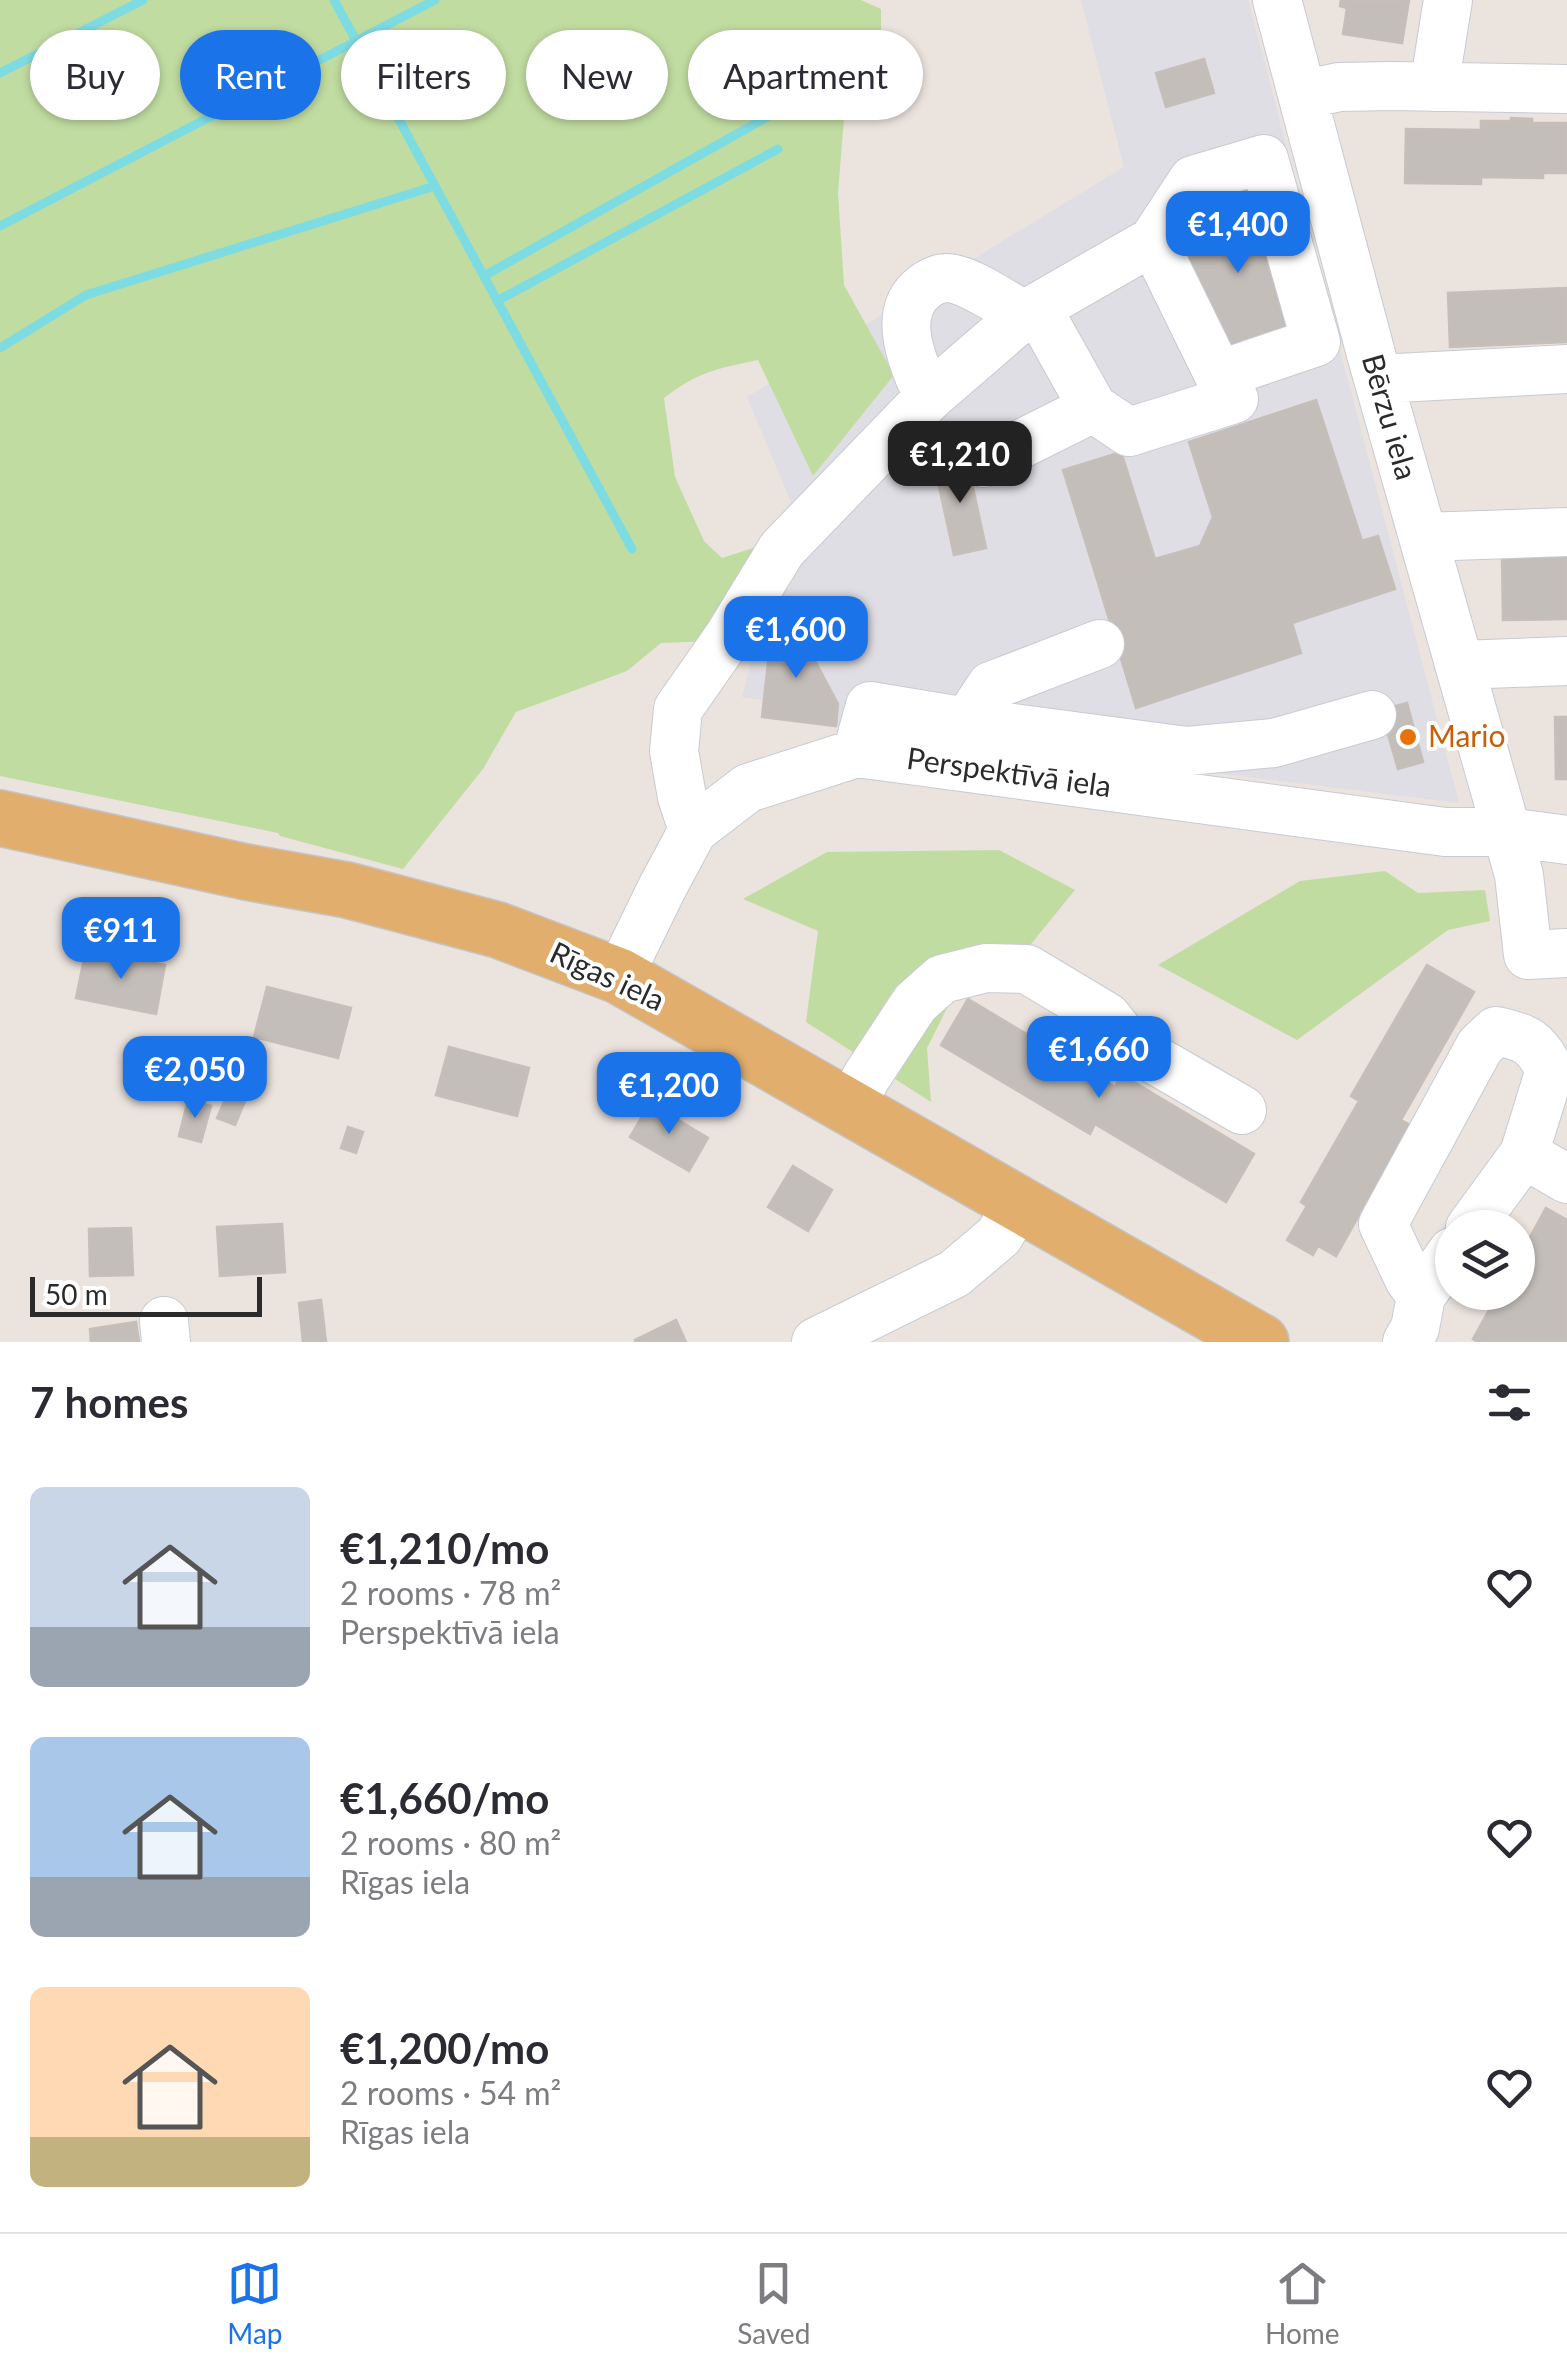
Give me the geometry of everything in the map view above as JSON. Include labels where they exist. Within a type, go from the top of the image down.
[{"type":"main road","name":"Rīgas iela","points":[[0,818],[347,890],[498,930],[619,976],[1261,1342]]},
{"type":"street","name":"Bērzu iela","points":[[1278,0],[1374,367],[1519,875],[1528,956],[1567,953]]},
{"type":"street","points":[[1434,86],[1448,0]]},
{"type":"street","points":[[1304,95],[1339,87],[1567,89]]},
{"type":"street","points":[[693,830],[674,752],[678,709],[782,549],[929,396],[1031,311],[1152,241],[1193,180],[1264,159],[1316,342],[1129,432],[1092,408],[1031,311],[944,277],[926,285],[910,300],[906,328],[914,367],[929,396]]},
{"type":"street","points":[[1152,241],[1225,387]]},
{"type":"street","points":[[1225,387],[1374,367],[1567,369]]},
{"type":"street","points":[[983,463],[1092,408]]},
{"type":"street","points":[[1424,537],[1567,532]]},
{"type":"street","points":[[967,722],[991,686],[1100,644]]},
{"type":"street","points":[[1461,665],[1567,661]]},
{"type":"street","points":[[857,753],[870,706],[1187,751],[1274,744],[1372,715]]},
{"type":"street","name":"Perspektīvā iela","points":[[619,976],[693,830],[748,788],[857,753],[1444,832],[1507,832],[1567,840]]},
{"type":"street","points":[[850,1107],[915,1003],[942,979],[986,968],[1027,969],[1107,1017],[1129,1045],[1242,1110]]},
{"type":"street","points":[[1414,1322],[1408,1279],[1384,1224],[1480,1046],[1496,1031],[1522,1036],[1558,1069],[1524,1154],[1483,1210]]},
{"type":"street","points":[[1524,1154],[1567,1179]]},
{"type":"street","points":[[816,1342],[954,1274],[1000,1236],[1019,1202]]},
{"type":"street","points":[[1414,1322],[1435,1283]]},
{"type":"shaded area","points":[[1081,0],[1248,0],[1459,803],[762,717],[763,700],[742,697],[791,502],[747,397],[1124,167]]},
{"type":"green space","points":[[0,0],[861,0],[881,9],[881,30],[688,30],[688,120],[844,120],[838,193],[844,285],[894,375],[813,476],[758,360],[709,372],[664,398],[675,477],[704,541],[722,558],[756,547],[714,641],[661,643],[627,671],[516,712],[483,769],[403,869],[278,833],[0,776]]},
{"type":"green space","points":[[999,850],[1075,890],[1027,949],[976,950],[927,1048],[931,1102],[806,1022],[818,931],[743,899],[827,852]]},
{"type":"green space","points":[[1385,871],[1418,893],[1485,890],[1490,921],[1448,930],[1297,1040],[1158,965],[1300,881]]},
{"type":"building","points":[[1341,0],[1409,0],[1402,43],[1343,34],[1347,8],[1340,6]]},
{"type":"building","points":[[1204,59],[1214,93],[1166,107],[1156,73]]},
{"type":"building","points":[[1532,119],[1532,123],[1567,123],[1567,173],[1543,173],[1543,178],[1481,177],[1481,184],[1405,183],[1406,129],[1481,130],[1481,121]]},
{"type":"building","points":[[1223,195],[1230,219],[1263,209],[1300,329],[1230,361],[1210,296],[1196,300],[1175,232],[1194,226],[1188,205]]},
{"type":"building","points":[[1567,288],[1567,342],[1450,347],[1448,293]]},
{"type":"building","points":[[1316,400],[1362,541],[1378,536],[1395,589],[1292,623],[1301,653],[1136,708],[1096,576],[1200,546],[1213,517],[1189,442]]},
{"type":"building","points":[[1121,452],[1155,559],[1096,576],[1063,470]]},
{"type":"building","points":[[966,456],[986,548],[954,555],[934,463]]},
{"type":"building","points":[[1567,551],[1567,619],[1503,620],[1502,553]]},
{"type":"building","points":[[792,618],[838,704],[836,726],[762,717],[772,627]]},
{"type":"building","points":[[1407,703],[1423,762],[1398,769],[1381,710]]},
{"type":"building","points":[[1555,717],[1567,717],[1567,779],[1556,779]]},
{"type":"building","points":[[86,950],[165,965],[156,1014],[76,998]]},
{"type":"building","points":[[1427,965],[1474,992],[1401,1120],[1410,1125],[1336,1256],[1318,1246],[1313,1255],[1287,1240],[1307,1206],[1301,1202],[1359,1101],[1351,1096]]},
{"type":"building","points":[[267,987],[351,1008],[338,1058],[254,1037]]},
{"type":"building","points":[[968,999],[1115,1087],[1122,1075],[1254,1154],[1226,1202],[1095,1124],[1090,1134],[941,1045]]},
{"type":"building","points":[[449,1047],[529,1068],[517,1116],[436,1095]]},
{"type":"building","points":[[228,1093],[245,1101],[235,1125],[217,1118]]},
{"type":"building","points":[[188,1100],[211,1106],[201,1142],[179,1136]]},
{"type":"building","points":[[650,1103],[708,1138],[689,1171],[630,1137]]},
{"type":"building","points":[[348,1127],[363,1132],[356,1153],[341,1148]]},
{"type":"building","points":[[793,1166],[832,1190],[808,1231],[768,1207]]},
{"type":"building","points":[[1546,1208],[1567,1220],[1567,1342],[1478,1342],[1473,1339],[1489,1310],[1535,1310],[1535,1228]]},
{"type":"building","points":[[282,1224],[285,1272],[220,1276],[217,1227]]},
{"type":"building","points":[[131,1228],[133,1275],[90,1276],[89,1229]]},
{"type":"building","points":[[321,1300],[326,1342],[303,1342],[299,1303]]},
{"type":"building","points":[[676,1320],[686,1342],[636,1342],[635,1340]]},
{"type":"building","points":[[136,1322],[139,1342],[91,1342],[90,1329]]},
{"type":"waterway","points":[[0,73],[143,0]]},
{"type":"waterway","points":[[334,0],[632,549]]},
{"type":"waterway","points":[[0,226],[435,0]]},
{"type":"waterway","points":[[484,276],[762,120]]},
{"type":"waterway","points":[[497,301],[778,149]]},
{"type":"waterway","points":[[0,348],[86,295],[435,186]]},
{"type":"place","name":"Mario","points":[[1408,737]]}]
